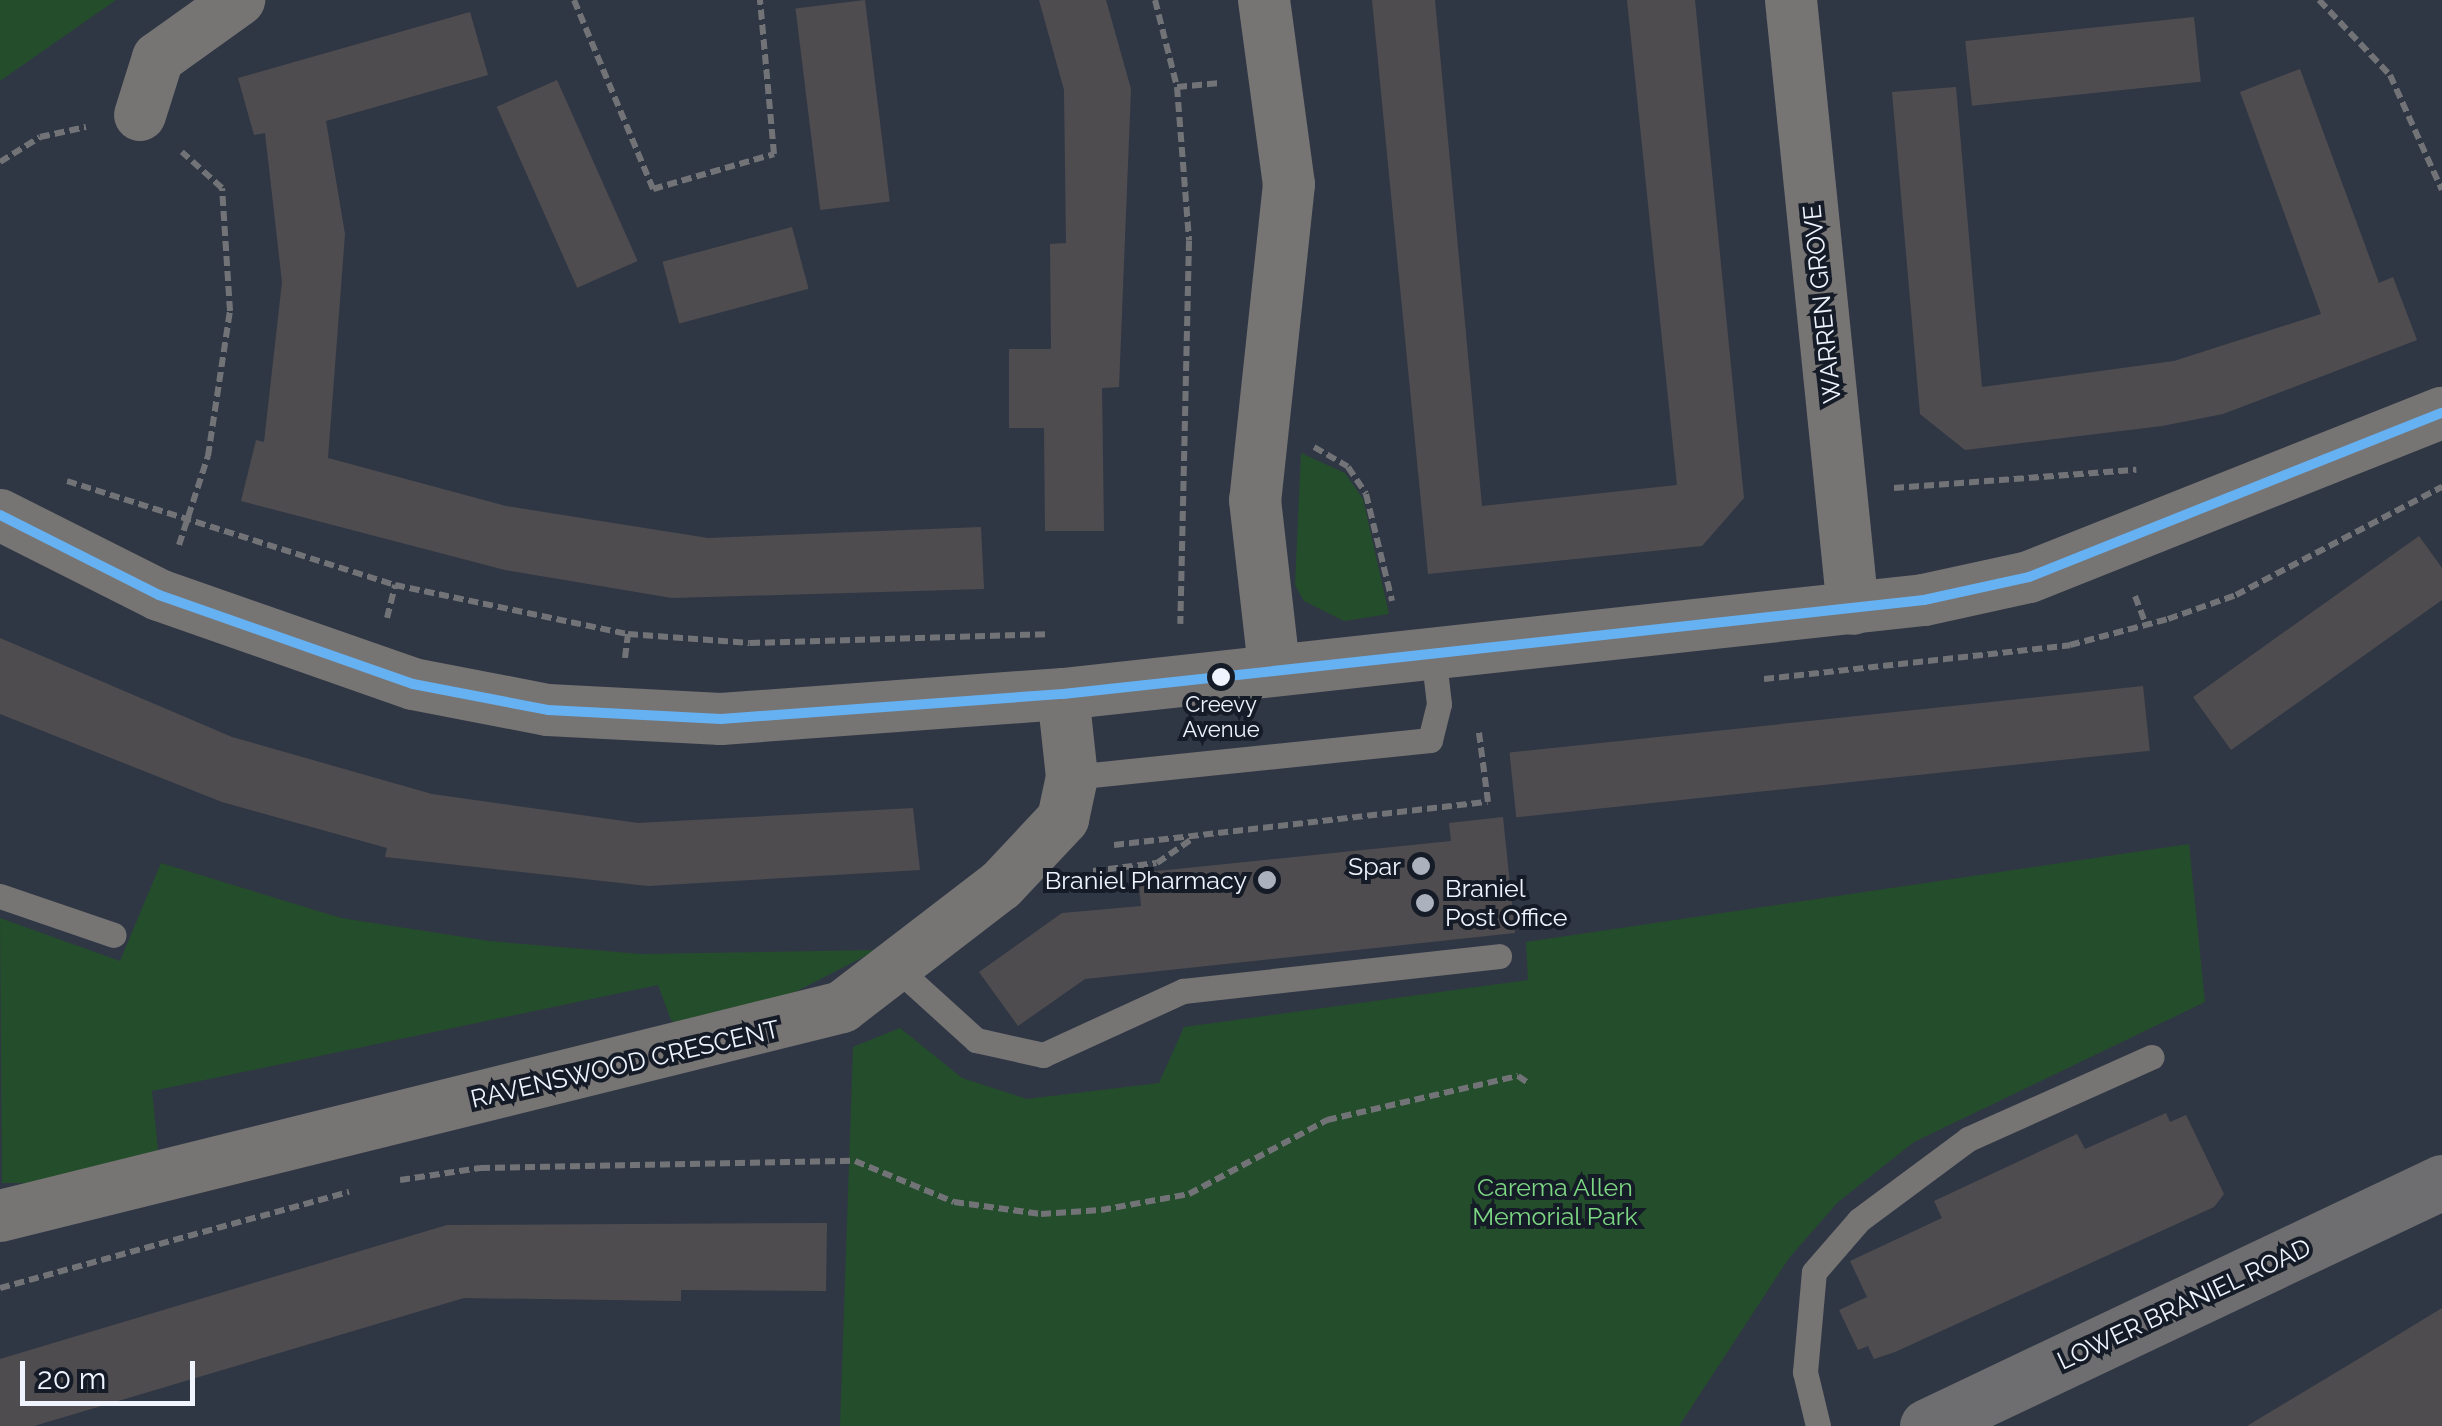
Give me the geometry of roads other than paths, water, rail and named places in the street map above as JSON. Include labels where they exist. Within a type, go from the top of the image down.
[{"type":"street","points":[[140,114],[158,58],[239,0]]},
{"type":"street","points":[[1264,0],[1289,184],[1254,500],[1272,648]]},
{"type":"street","name":"WARREN GROVE","points":[[1791,0],[1853,609]]},
{"type":"street","points":[[0,514],[159,595],[294,649],[548,710],[721,719],[1063,694],[1272,648],[1418,655],[1853,609],[2029,577],[2442,413]]},
{"type":"street","name":"RAVENSWOOD CRESCENT","points":[[0,1216],[784,1026],[842,1007],[900,971],[1043,846],[1063,818],[1072,777],[1063,694]]},
{"type":"street","name":"LOWER BRANIEL ROAD","points":[[1927,1426],[2442,1182]]},
{"type":"lane","points":[[1072,777],[1430,740],[1438,704],[1418,655]]},
{"type":"lane","points":[[0,896],[114,935]]},
{"type":"lane","points":[[900,971],[976,1040],[1044,1055],[1183,991],[1499,956]]},
{"type":"lane","points":[[1818,1426],[1805,1372],[1814,1272],[1859,1220],[1968,1139],[2150,1057]]},
{"type":"place","name":"Creevy Avenue","points":[[1221,677]]},
{"type":"place","name":"Spar","points":[[1421,866]]},
{"type":"place","name":"Braniel Pharmacy","points":[[1267,880]]},
{"type":"place","name":"Braniel Post Office","points":[[1425,903]]},
{"type":"park label","name":"Carema Allen Memorial Park","points":[[1555,1202]]}]
